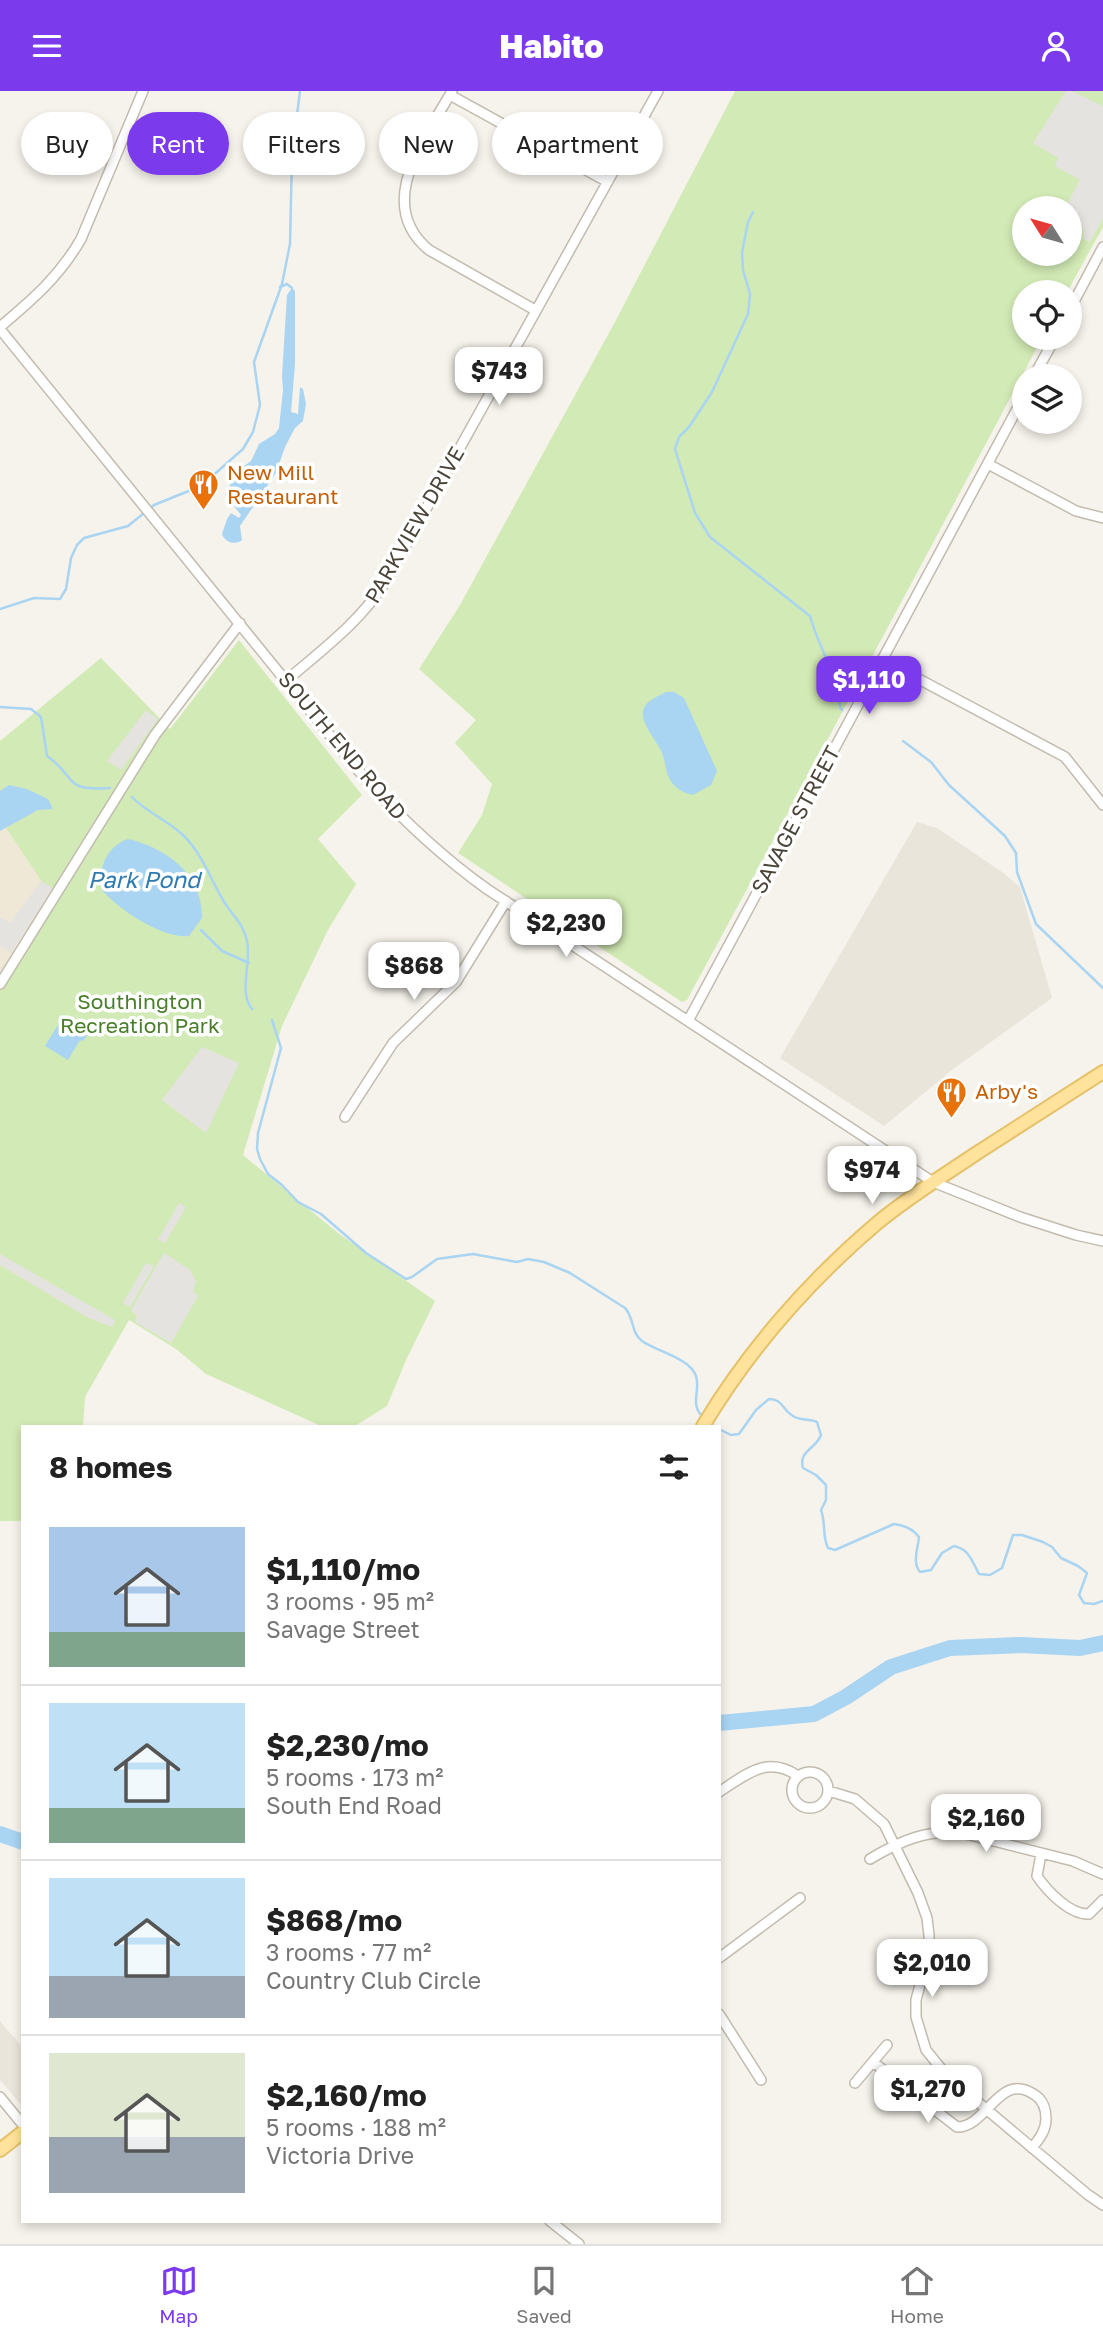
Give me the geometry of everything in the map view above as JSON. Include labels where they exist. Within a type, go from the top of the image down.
[{"type":"main road","points":[[704,1425],[762,1341],[809,1288],[877,1223],[933,1182],[1103,1072]]},
{"type":"main road","points":[[0,2150],[21,2134]]},
{"type":"street","points":[[0,328],[44,289],[68,261],[143,91]]},
{"type":"street","name":"PARKVIEW DRIVE","points":[[287,680],[355,622],[373,602],[401,557],[657,91]]},
{"type":"street","points":[[535,310],[429,250],[417,237],[408,221],[404,190],[409,169],[451,93],[606,181]]},
{"type":"street","points":[[1082,287],[1103,247]]},
{"type":"street","name":"SOUTH END ROAD","points":[[0,328],[367,781],[410,827],[449,861],[933,1182],[1020,1217],[1103,1241]]},
{"type":"street","name":"SAVAGE STREET","points":[[688,1021],[1012,419]]},
{"type":"street","points":[[988,464],[1076,511],[1103,518]]},
{"type":"street","points":[[0,984],[155,735],[240,623]]},
{"type":"street","points":[[883,660],[1065,757],[1103,805]]},
{"type":"street","points":[[345,1117],[393,1043],[456,982],[506,901]]},
{"type":"street","points":[[721,1791],[742,1777],[769,1765],[779,1766],[798,1776]]},
{"type":"street","points":[[814,1772],[822,1776],[829,1791],[822,1804],[809,1808],[796,1802],[792,1789],[798,1776],[814,1772]]},
{"type":"street","points":[[829,1791],[855,1799],[884,1824],[918,1893],[927,1917],[929,1951],[916,2000],[916,2017],[919,2033],[935,2064],[986,2110],[1103,2205]]},
{"type":"street","points":[[870,1859],[895,1844],[920,1834],[947,1831],[1089,1867],[1103,1874]]},
{"type":"street","points":[[1041,1854],[1037,1876],[1073,1911],[1082,1915],[1089,1914],[1103,1901]]},
{"type":"street","points":[[721,1957],[800,1898]]},
{"type":"street","points":[[721,2017],[761,2080]]},
{"type":"street","points":[[855,2083],[887,2045]]},
{"type":"street","points":[[873,2062],[957,2127],[973,2124],[1004,2093],[1025,2089],[1040,2099],[1046,2116],[1046,2125],[1032,2148]]},
{"type":"street","points":[[0,2097],[21,2123]]},
{"type":"street","points":[[553,2223],[579,2244]]},
{"type":"shaded area","points":[[1066,91],[1072,91],[1103,106],[1103,219],[1090,242],[1084,239],[1082,196],[1071,196],[1080,180],[1055,166],[1058,158],[1033,143]]},
{"type":"shaded area","points":[[146,710],[158,719],[121,770],[107,761]]},
{"type":"shaded area","points":[[0,819],[50,894],[0,973]]},
{"type":"shaded area","points":[[917,822],[937,828],[1020,887],[1052,998],[952,1070],[884,1126],[780,1058]]},
{"type":"shaded area","points":[[41,881],[53,888],[11,953],[0,946],[0,917],[10,923]]},
{"type":"shaded area","points":[[202,1047],[239,1063],[206,1133],[162,1100]]},
{"type":"shaded area","points":[[179,1203],[186,1207],[165,1243],[158,1240]]},
{"type":"shaded area","points":[[164,1253],[190,1270],[196,1281],[193,1291],[198,1296],[171,1343],[135,1322],[137,1316],[131,1310]]},
{"type":"shaded area","points":[[0,1254],[115,1320],[114,1325],[112,1327],[87,1317],[0,1265]]},
{"type":"shaded area","points":[[146,1263],[154,1266],[130,1307],[123,1303]]},
{"type":"shaded area","points":[[0,2021],[21,2046],[21,2105],[0,2080]]},
{"type":"green space","points":[[735,91],[1103,91],[1103,227],[1082,265],[1082,196],[1012,196],[1012,266],[1081,266],[1074,280],[1012,280],[1012,350],[1036,350],[1028,364],[1012,364],[1012,394],[687,1000],[682,1002],[458,853],[482,815],[492,784],[455,743],[476,720],[419,669],[460,605],[615,322]]},
{"type":"green space","name":"Southington Recreation Park","points":[[239,640],[362,795],[318,839],[356,884],[328,930],[282,1026],[243,1155],[338,1233],[435,1301],[387,1406],[357,1425],[319,1425],[206,1374],[176,1349],[129,1320],[85,1397],[83,1425],[21,1425],[21,1521],[0,1521],[0,973],[50,894],[0,819],[0,741],[101,658],[170,729]]},
{"type":"water","points":[[292,288],[295,291],[295,364],[291,412],[298,414],[300,387],[303,389],[306,404],[303,421],[295,428],[285,447],[276,473],[240,526],[242,540],[231,542],[222,534],[227,519],[231,513],[239,518],[241,515],[225,495],[237,471],[251,461],[259,444],[275,434],[279,428],[287,295]]},
{"type":"water","points":[[666,692],[674,692],[684,698],[717,771],[711,785],[693,795],[680,790],[670,780],[662,753],[644,719],[646,705]]},
{"type":"water","points":[[9,785],[27,789],[48,799],[53,809],[38,810],[0,831],[0,791]]},
{"type":"water","name":"Park Pond","points":[[128,839],[156,849],[189,876],[201,903],[202,918],[189,936],[167,933],[142,922],[102,890],[101,874],[105,859],[114,847]]},
{"type":"water","points":[[61,1020],[87,1035],[83,1041],[80,1040],[68,1060],[45,1046]]},
{"type":"waterway","points":[[0,609],[34,598],[60,599],[66,589],[71,558],[84,538],[128,526],[154,505],[201,486],[243,449],[253,432],[260,405],[254,362],[282,284],[290,244],[292,155],[300,91]]},
{"type":"waterway","points":[[753,212],[748,222],[742,253],[743,270],[750,294],[748,314],[712,392],[689,427],[679,437],[675,449],[695,513],[710,537],[810,616],[832,672],[842,710]]},
{"type":"waterway","points":[[280,287],[287,284],[292,288]]},
{"type":"waterway","points":[[0,707],[31,709],[41,717],[47,756],[72,782],[84,787],[110,788]]},
{"type":"waterway","points":[[903,741],[931,762],[949,785],[1005,836],[1016,853],[1017,872],[1036,924],[1103,988]]},
{"type":"waterway","points":[[132,797],[178,830],[190,843],[243,929],[248,949],[246,994],[252,1009]]},
{"type":"waterway","points":[[201,930],[222,951],[249,963]]},
{"type":"waterway","points":[[272,1020],[281,1048],[258,1133],[257,1149],[268,1174],[298,1202],[321,1214],[366,1253],[406,1279],[437,1259],[473,1254],[517,1262],[528,1259],[544,1262],[570,1273],[625,1308],[638,1338],[687,1364],[693,1370],[697,1381],[697,1407],[703,1417]]},
{"type":"waterway","points":[[721,1430],[731,1435],[739,1434],[756,1410],[769,1399],[780,1403],[796,1418],[817,1422],[821,1435],[805,1454],[802,1462],[803,1468],[826,1485],[826,1500],[821,1510],[828,1548],[835,1550],[894,1524],[905,1526],[919,1537],[916,1560],[920,1572],[931,1570],[942,1553],[954,1546],[967,1553],[979,1574],[990,1575],[1002,1568],[1013,1535],[1022,1535],[1052,1547],[1061,1558],[1087,1573],[1079,1595],[1084,1603],[1103,1601]]},
{"type":"waterway","points":[[721,1723],[814,1714],[846,1697],[891,1667],[950,1648],[1021,1645],[1080,1648],[1103,1643]]},
{"type":"waterway","points":[[0,1834],[21,1841]]},
{"type":"place","name":"New Mill Restaurant","points":[[204,512]]},
{"type":"place","name":"Arby's","points":[[952,1119]]}]
